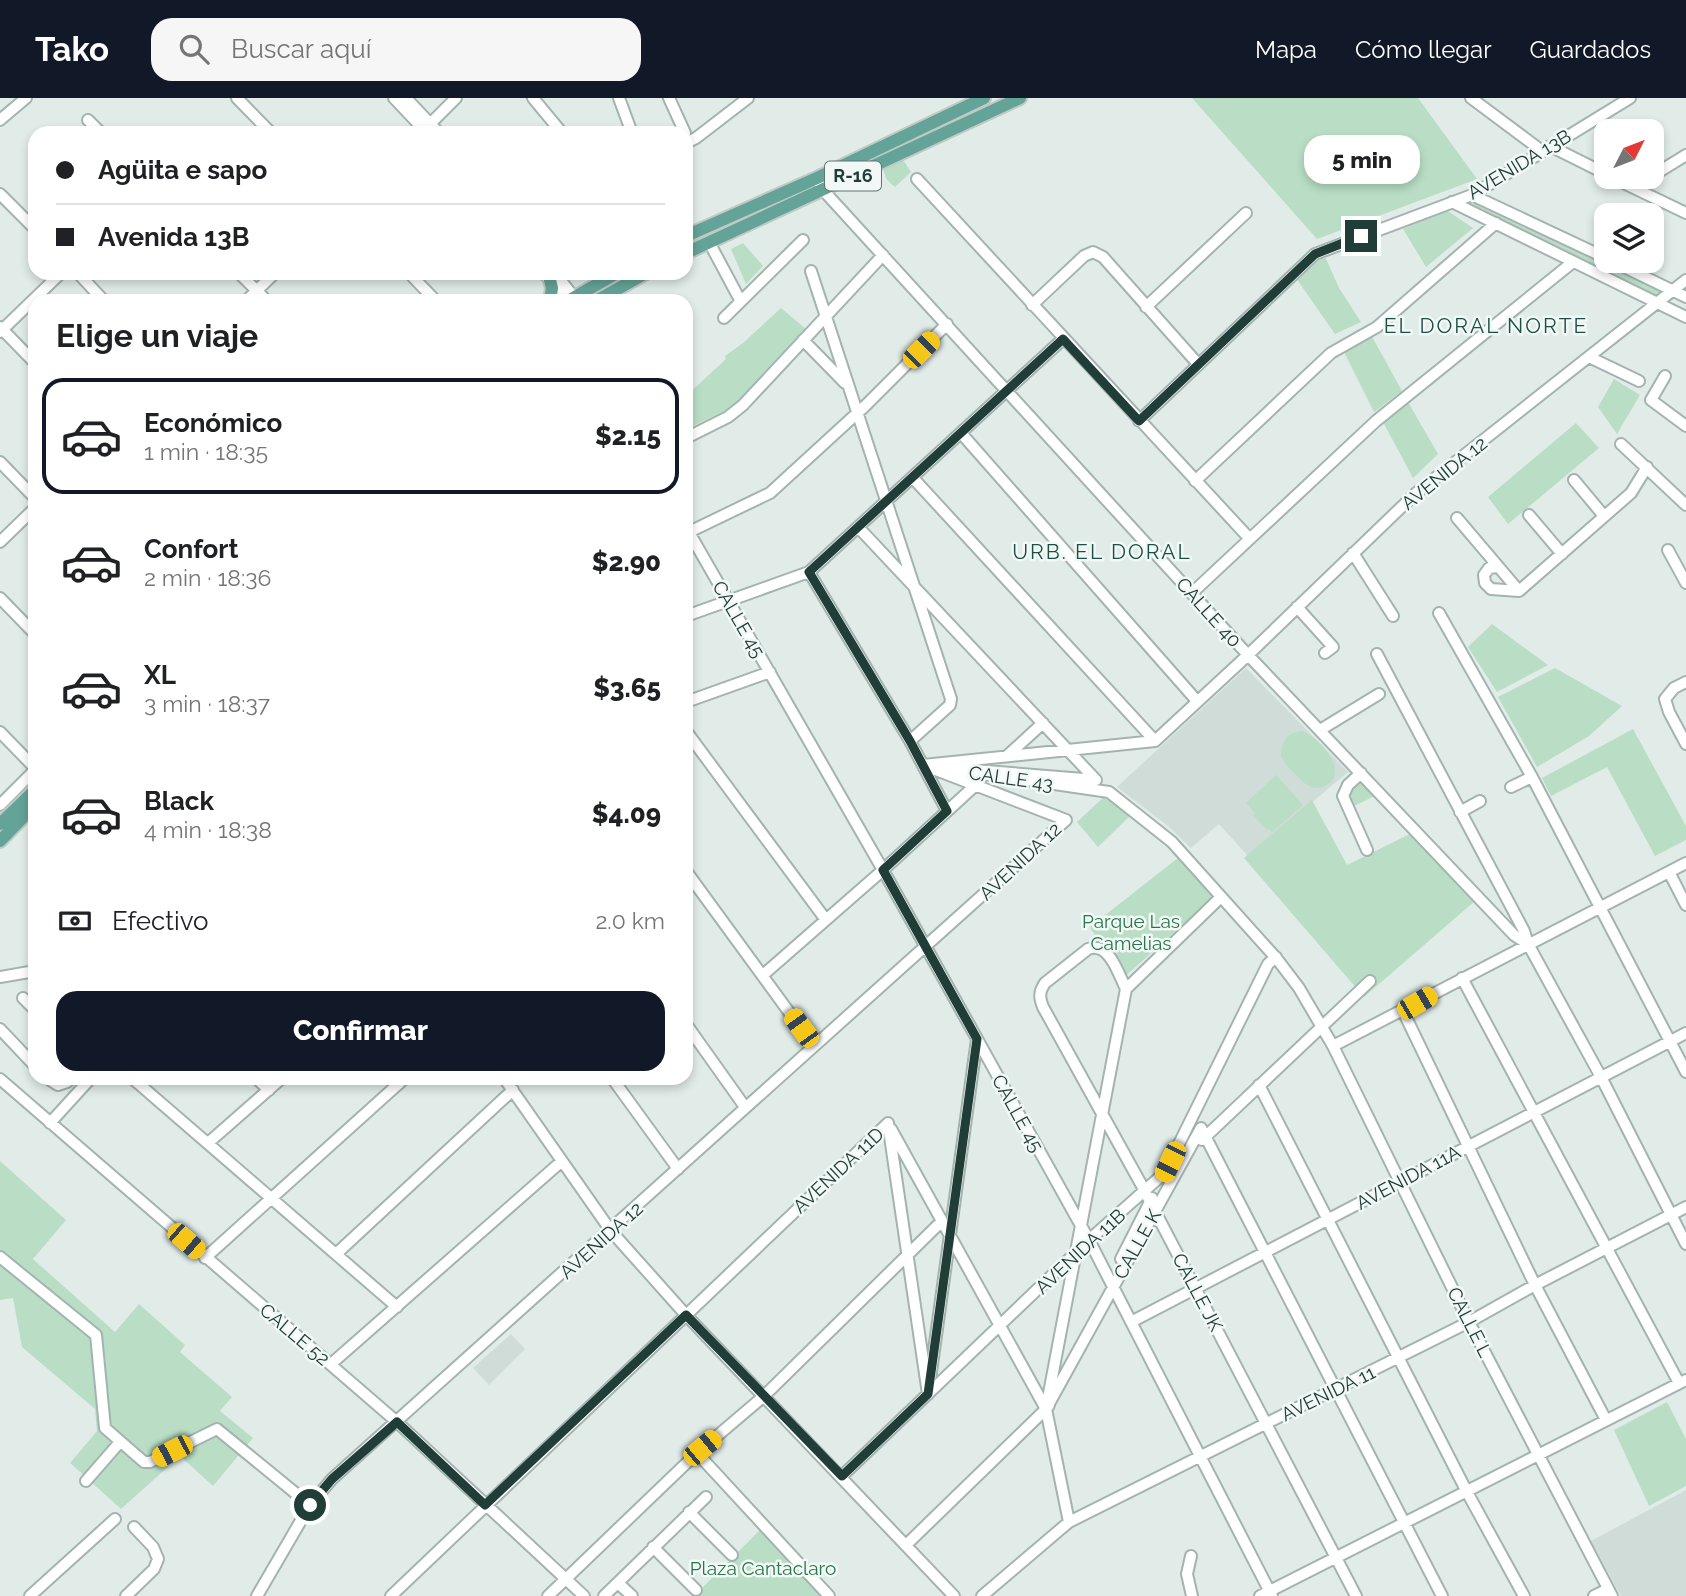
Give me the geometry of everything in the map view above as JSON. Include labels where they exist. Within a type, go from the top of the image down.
[{"type":"main road","name":"R-16","points":[[693,233],[820,184],[1020,98]]},
{"type":"main road","name":"R-16","points":[[693,250],[978,100]]},
{"type":"main road","points":[[582,294],[605,280]]},
{"type":"main road","points":[[608,294],[634,280]]},
{"type":"main road","points":[[0,824],[28,797]]},
{"type":"main road","points":[[0,841],[28,812]]},
{"type":"street","points":[[0,120],[26,98]]},
{"type":"street","points":[[236,98],[264,126]]},
{"type":"street","points":[[394,98],[422,126]]},
{"type":"street","points":[[406,98],[424,126]]},
{"type":"street","points":[[430,126],[456,98]]},
{"type":"street","points":[[533,98],[556,126]]},
{"type":"street","points":[[619,98],[629,126]]},
{"type":"street","points":[[669,98],[680,126]]},
{"type":"street","points":[[1471,98],[1546,149],[1594,169]]},
{"type":"street","name":"AVENIDA 13B","points":[[1139,421],[1315,254],[1472,195],[1630,98]]},
{"type":"street","points":[[693,130],[742,100]]},
{"type":"street","points":[[88,120],[94,126]]},
{"type":"street","points":[[1664,168],[1686,155]]},
{"type":"street","points":[[917,179],[1249,538]]},
{"type":"street","name":"CALLE 40","points":[[820,184],[1248,655],[1514,935],[1528,944]]},
{"type":"street","points":[[1637,189],[1686,213]]},
{"type":"street","points":[[0,194],[28,222]]},
{"type":"street","points":[[1472,195],[1594,252]]},
{"type":"street","points":[[1452,202],[1686,317]]},
{"type":"street","points":[[1146,307],[1246,213]]},
{"type":"street","points":[[1195,481],[1331,353],[1377,327],[1496,223]]},
{"type":"street","points":[[724,318],[803,240]]},
{"type":"street","points":[[709,243],[740,300]]},
{"type":"street","points":[[1032,305],[1084,256],[1093,252],[1102,257],[1198,364]]},
{"type":"street","points":[[693,434],[736,411],[883,255]]},
{"type":"street","points":[[1192,593],[1376,421],[1573,262]]},
{"type":"street","points":[[811,271],[951,699],[950,705],[910,741]]},
{"type":"street","points":[[1638,273],[1686,297]]},
{"type":"street","points":[[39,294],[54,280]]},
{"type":"street","points":[[84,280],[98,294]]},
{"type":"street","points":[[246,280],[261,294]]},
{"type":"street","points":[[253,294],[268,280]]},
{"type":"street","points":[[415,280],[429,294]]},
{"type":"street","points":[[554,280],[567,294]]},
{"type":"street","name":"AVENIDA 12","points":[[1156,741],[1416,494],[1686,280]]},
{"type":"street","points":[[28,304],[1,330],[28,356]]},
{"type":"street","points":[[693,527],[770,493],[866,406],[947,324]]},
{"type":"street","points":[[693,614],[809,572],[1063,339]]},
{"type":"street","points":[[803,340],[866,406]]},
{"type":"street","points":[[1589,357],[1639,381]]},
{"type":"street","points":[[1665,376],[1651,400],[1686,426]]},
{"type":"street","points":[[961,433],[1197,701]]},
{"type":"street","points":[[1621,444],[1686,505]]},
{"type":"street","points":[[0,462],[28,491]]},
{"type":"street","points":[[1499,567],[1489,568],[1485,583],[1492,589],[1519,591],[1631,494],[1647,467]]},
{"type":"street","points":[[913,478],[1156,741]]},
{"type":"street","points":[[1574,480],[1604,516]]},
{"type":"street","points":[[0,542],[28,515]]},
{"type":"street","points":[[1528,515],[1562,554]]},
{"type":"street","points":[[1457,519],[1519,591]]},
{"type":"street","name":"CALLE 43","points":[[858,527],[1096,780],[923,765]]},
{"type":"street","name":"CALLE 45","points":[[693,540],[883,870],[1089,1240],[1268,1595]]},
{"type":"street","points":[[1668,550],[1686,583]]},
{"type":"street","points":[[1353,553],[1393,616]]},
{"type":"street","points":[[809,572],[910,741],[947,811]]},
{"type":"street","points":[[0,598],[28,627]]},
{"type":"street","points":[[1297,607],[1329,650],[1342,639]]},
{"type":"street","points":[[1439,613],[1532,777],[1686,1072]]},
{"type":"street","points":[[1377,654],[1524,931],[1528,944],[1601,1077],[1686,1244]]},
{"type":"street","points":[[693,700],[770,672]]},
{"type":"street","points":[[1686,682],[1674,688],[1665,699],[1686,744]]},
{"type":"street","points":[[1320,730],[1379,694]]},
{"type":"street","points":[[762,975],[883,870],[1043,723]]},
{"type":"street","points":[[0,732],[28,762]]},
{"type":"street","points":[[693,740],[826,920]]},
{"type":"street","points":[[923,765],[1156,741]]},
{"type":"street","name":"AVENIDA 12","points":[[257,1596],[310,1505],[332,1479],[1066,820],[923,765]]},
{"type":"street","name":"CALLE 43","points":[[923,765],[1109,792],[1172,842],[1276,957],[1299,988],[1333,1046]]},
{"type":"street","points":[[1361,773],[1344,791],[1343,796],[1367,849]]},
{"type":"street","points":[[0,806],[28,776]]},
{"type":"street","points":[[1511,787],[1532,777]]},
{"type":"street","points":[[1460,812],[1480,802]]},
{"type":"street","points":[[1333,1046],[1686,863]]},
{"type":"street","points":[[1669,872],[1686,905]]},
{"type":"street","points":[[693,881],[813,1045]]},
{"type":"street","points":[[1046,1409],[1126,989],[1221,897]]},
{"type":"street","name":"CALLE JK","points":[[1126,989],[1107,953],[1095,946],[1045,983],[1040,989],[1040,998],[1196,1288],[1356,1596]]},
{"type":"street","points":[[906,1545],[1046,1409],[1268,964],[1276,957]]},
{"type":"street","points":[[0,977],[28,972]]},
{"type":"street","points":[[1268,1595],[1683,1381],[1607,1248],[1462,978]]},
{"type":"street","name":"AVENIDA 11B","points":[[842,1476],[1089,1240],[1206,1137],[1370,981]]},
{"type":"street","points":[[23,998],[28,1003]]},
{"type":"street","points":[[1403,1011],[1535,1285],[1606,1420]]},
{"type":"street","points":[[0,1029],[28,1059]]},
{"type":"street","name":"AVENIDA 11A","points":[[1131,1322],[1686,1033]]},
{"type":"street","points":[[693,1034],[745,1107]]},
{"type":"street","points":[[928,1394],[977,1039]]},
{"type":"street","name":"CALLE L","points":[[1333,1046],[1469,1322],[1610,1592]]},
{"type":"street","name":"CALLE 52","points":[[0,1079],[397,1422],[584,1596]]},
{"type":"street","points":[[50,1123],[85,1085]]},
{"type":"street","points":[[140,1085],[397,1307]]},
{"type":"street","points":[[264,1085],[269,1090]]},
{"type":"street","points":[[208,1143],[274,1085]]},
{"type":"street","points":[[205,1258],[397,1085]]},
{"type":"street","points":[[509,1085],[611,1231],[686,1315],[954,1596]]},
{"type":"street","points":[[617,1085],[678,1169]]},
{"type":"street","points":[[1259,1085],[1467,1492],[1524,1596]]},
{"type":"street","points":[[336,1254],[513,1090]]},
{"type":"street","points":[[888,1123],[1046,1409],[1069,1522]]},
{"type":"street","name":"AVENIDA 11D","points":[[888,1123],[928,1394]]},
{"type":"street","name":"AVENIDA 11D","points":[[391,1596],[888,1123]]},
{"type":"street","name":"CALLE K","points":[[1046,1409],[1201,1128],[1206,1137]]},
{"type":"street","points":[[1206,1137],[1442,1596]]},
{"type":"street","points":[[331,1364],[562,1161]]},
{"type":"street","name":"AVENIDA 11","points":[[982,1596],[1069,1522],[1469,1322],[1686,1207]]},
{"type":"street","points":[[548,1596],[696,1453],[764,1396],[942,1221]]},
{"type":"street","points":[[0,1256],[96,1335],[105,1426],[120,1442],[147,1463],[217,1429],[310,1505]]},
{"type":"street","points":[[86,1481],[120,1442]]},
{"type":"street","points":[[696,1453],[830,1596]]},
{"type":"street","points":[[604,1596],[706,1497]]},
{"type":"street","points":[[689,1513],[732,1555]]},
{"type":"street","points":[[30,1596],[115,1518]]},
{"type":"street","points":[[126,1596],[154,1569],[158,1559],[153,1547],[134,1527]]},
{"type":"street","points":[[653,1548],[696,1590]]},
{"type":"street","points":[[1191,1556],[1187,1574],[1192,1596]]},
{"type":"street","points":[[618,1583],[632,1596]]},
{"type":"street","points":[[1594,1596],[1610,1592]]},
{"type":"shaded area","points":[[1246,668],[1348,772],[1248,856],[1219,824],[1191,848],[1168,826],[1117,787]]},
{"type":"shaded area","points":[[511,1334],[525,1349],[489,1385],[473,1368]]},
{"type":"shaded area","points":[[1686,1490],[1686,1596],[1621,1596],[1591,1541]]},
{"type":"green space","points":[[1192,98],[1418,98],[1477,179],[1317,239]]},
{"type":"green space","points":[[902,158],[911,172],[895,187],[887,180],[882,167]]},
{"type":"green space","points":[[1472,197],[1594,254],[1594,270],[1455,202]]},
{"type":"green space","points":[[1446,210],[1473,228],[1426,267],[1403,229]]},
{"type":"green space","points":[[743,243],[763,266],[746,284],[731,249]]},
{"type":"green space","points":[[1324,254],[1339,288],[1361,322],[1335,334],[1296,278]]},
{"type":"green space","points":[[1601,273],[1635,273],[1671,290],[1658,301]]},
{"type":"green space","points":[[781,308],[806,329],[731,408],[693,426],[693,390],[726,359],[725,356]]},
{"type":"green space","points":[[1370,333],[1402,391],[1374,412],[1342,348]]},
{"type":"green space","points":[[1614,379],[1640,395],[1617,434],[1598,407]]},
{"type":"green space","points":[[1408,402],[1438,454],[1413,478],[1383,422]]},
{"type":"green space","points":[[1576,423],[1599,448],[1508,524],[1488,497]]},
{"type":"green space","points":[[1492,624],[1548,665],[1497,692],[1468,647]]},
{"type":"green space","points":[[1555,668],[1622,706],[1589,736],[1537,767],[1498,697]]},
{"type":"green space","points":[[1633,729],[1686,826],[1686,840],[1655,856],[1607,767],[1551,796],[1542,778]]},
{"type":"green space","points":[[1302,731],[1321,744],[1334,766],[1333,780],[1323,787],[1313,788],[1304,783],[1281,756],[1286,739],[1293,733]]},
{"type":"green space","points":[[1360,773],[1379,794],[1352,807],[1343,789]]},
{"type":"green space","points":[[1276,775],[1303,805],[1272,832],[1253,815],[1255,813],[1246,803]]},
{"type":"green space","points":[[1107,794],[1132,814],[1098,847],[1077,822]]},
{"type":"green space","points":[[1312,800],[1347,865],[1412,833],[1475,901],[1364,997],[1244,858]]},
{"type":"green space","name":"Parque Las Camelias","points":[[1183,854],[1218,893],[1121,980],[1090,927]]},
{"type":"green space","points":[[0,1161],[66,1220],[33,1259],[115,1332],[139,1304],[185,1345],[180,1352],[232,1397],[220,1411],[253,1438],[213,1486],[180,1456],[121,1509],[70,1463],[97,1431],[95,1409],[22,1347],[13,1298],[0,1300]]},
{"type":"green space","points":[[1667,1402],[1686,1439],[1686,1486],[1649,1506],[1614,1430]]},
{"type":"green space","name":"Plaza Cantaclaro","points":[[763,1527],[827,1596],[694,1596]]},
{"type":"district","name":"EL DORAL NORTE","points":[[1486,326]]},
{"type":"district","name":"URB. EL DORAL","points":[[1102,552]]},
{"type":"route","points":[[310,1505],[332,1479],[397,1422],[485,1505],[686,1315],[842,1476],[928,1394],[977,1039],[883,870],[947,811],[910,741],[809,572],[1063,339],[1139,421],[1315,254],[1361,236]]}]
